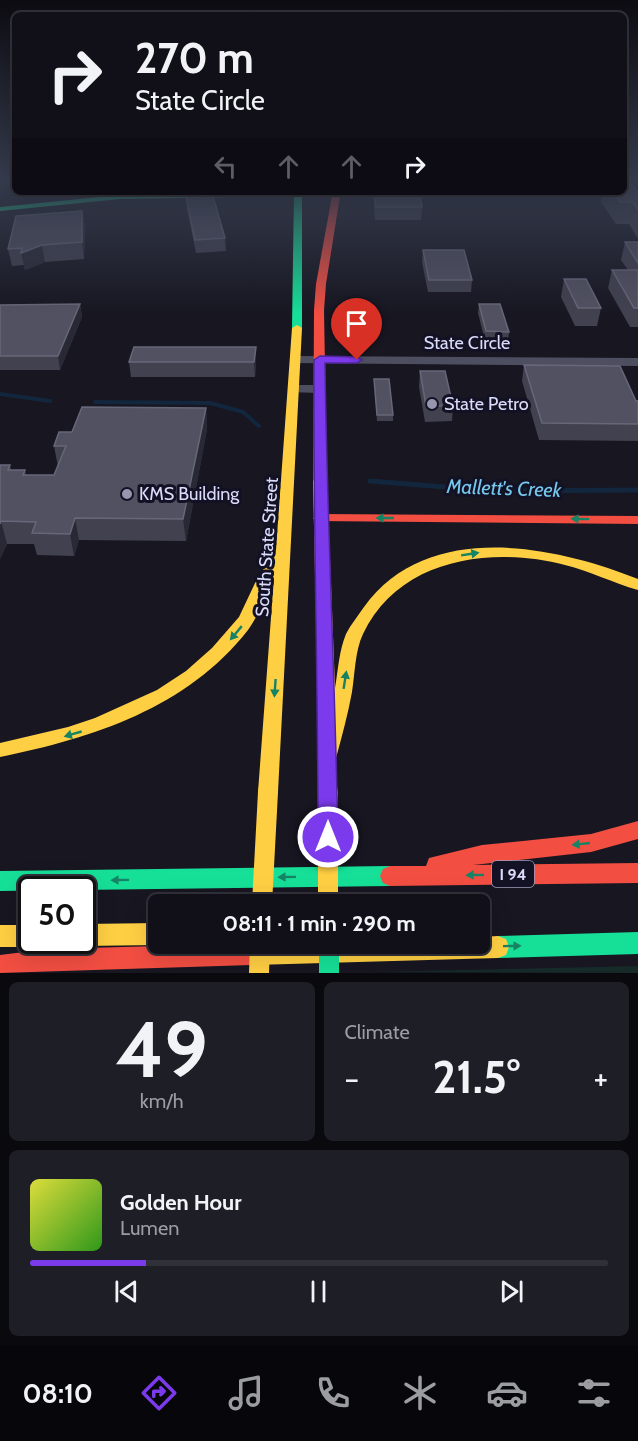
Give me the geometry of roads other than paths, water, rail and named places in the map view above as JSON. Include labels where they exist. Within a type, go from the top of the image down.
[{"type":"main road","name":"South State Street","points":[[263,894],[294,389],[298,224]]},
{"type":"main road","points":[[300,224],[304,245],[309,252],[327,258]]},
{"type":"main road","points":[[328,894],[328,775],[309,522],[320,360],[320,301],[332,224]]},
{"type":"main road","points":[[0,750],[47,742],[92,729],[139,710],[207,664],[244,624],[266,578],[285,546],[309,522],[638,520]]},
{"type":"main road","points":[[328,775],[349,651],[357,628],[371,605],[410,573],[439,560],[475,553],[519,550],[556,555],[589,563],[638,585]]},
{"type":"main road","points":[[388,876],[482,854],[591,843],[638,830]]},
{"type":"main road","name":"I 94","points":[[0,881],[638,873]]},
{"type":"main road","points":[[96,935],[148,934]]},
{"type":"main road","points":[[0,936],[18,936]]},
{"type":"main road","points":[[0,966],[83,959],[638,944]]},
{"type":"main road","points":[[259,973],[260,954]]},
{"type":"main road","points":[[329,954],[329,973]]},
{"type":"street","name":"State Circle","points":[[295,360],[638,362]]},
{"type":"street","points":[[294,389],[318,389]]},
{"type":"waterway","name":"Mallett's Creek","points":[[0,394],[50,401]]},
{"type":"waterway","name":"Mallett's Creek","points":[[95,402],[210,403],[243,412],[259,426]]},
{"type":"waterway","name":"Mallett's Creek","points":[[370,481],[495,491],[638,490]]},
{"type":"place","name":"State Petro","points":[[432,404]]},
{"type":"place","name":"KMS Building","points":[[127,494]]}]
